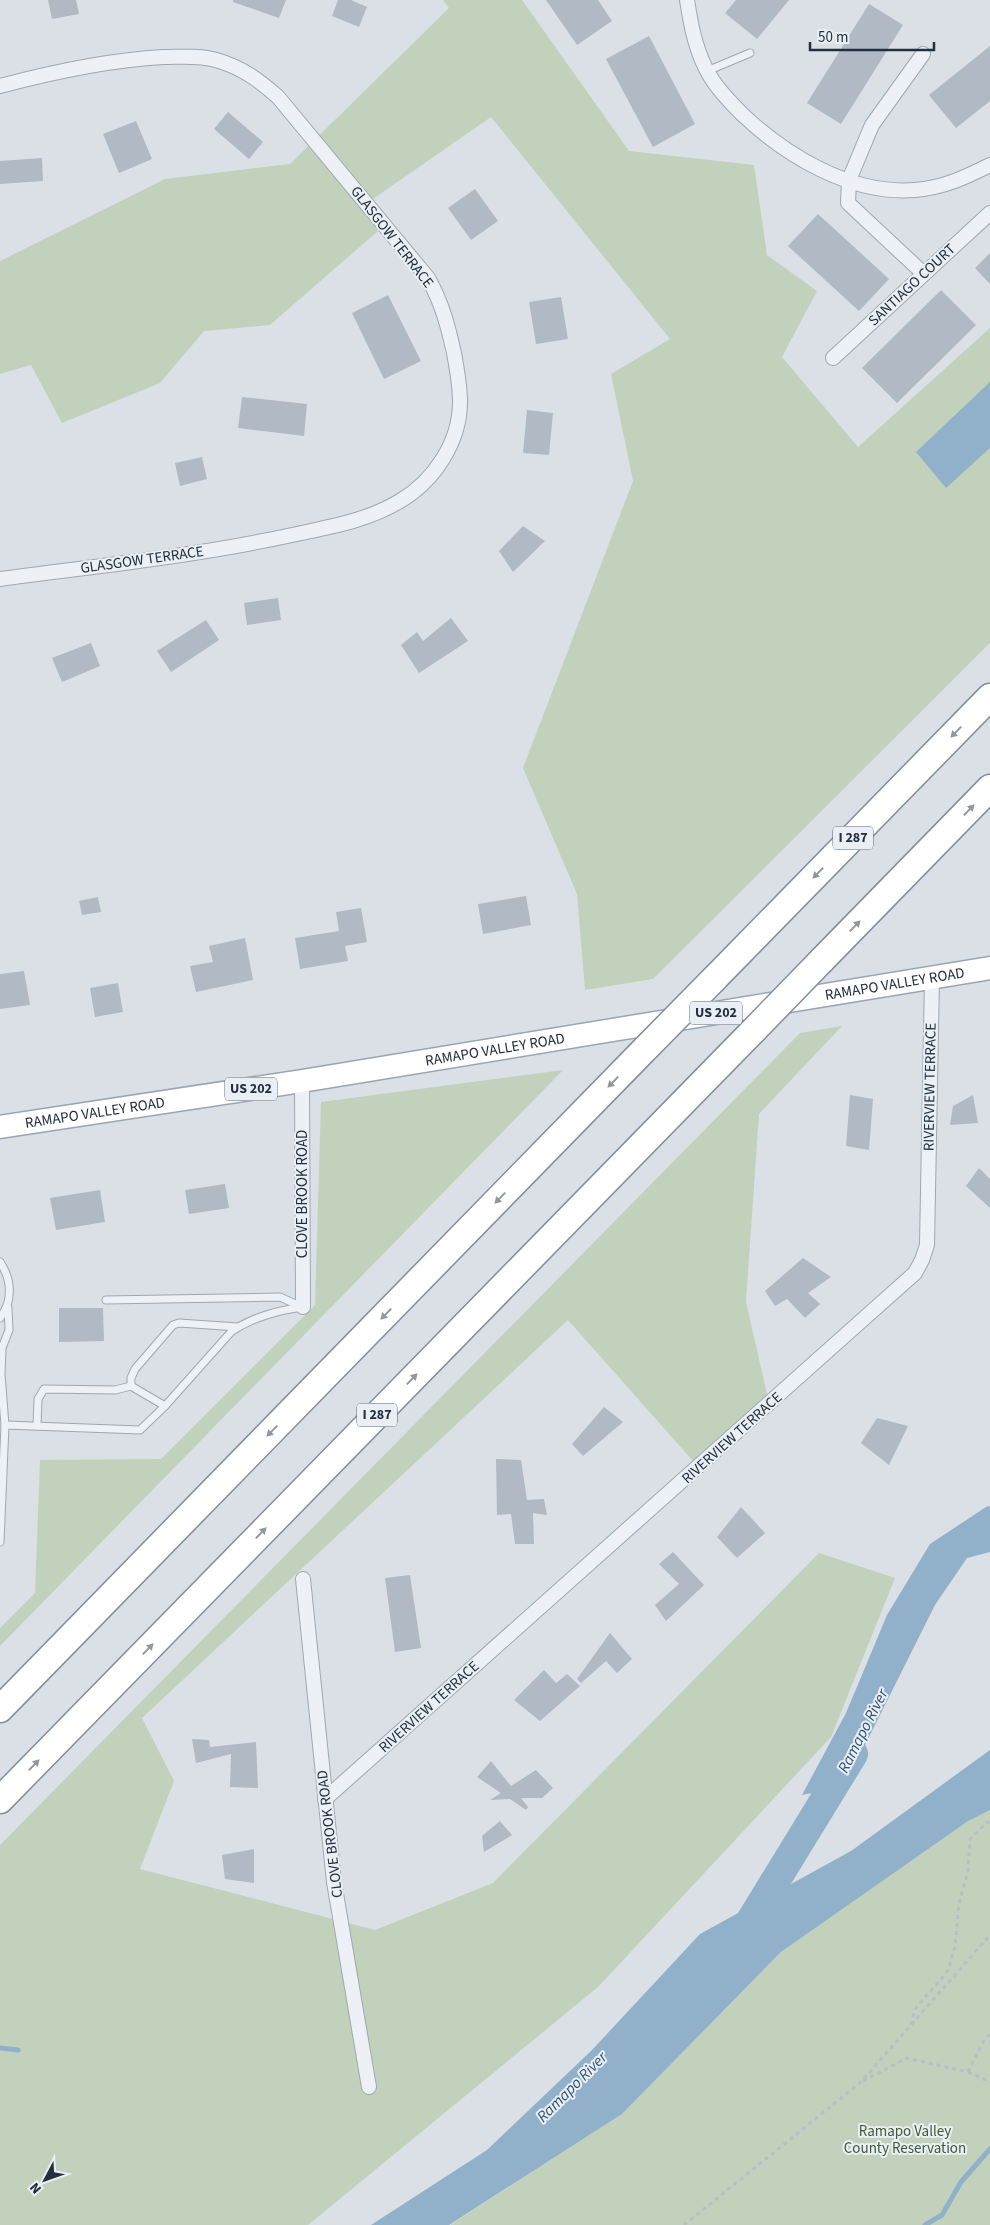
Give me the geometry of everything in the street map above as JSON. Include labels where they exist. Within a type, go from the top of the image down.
[{"type":"highway","name":"I 287","points":[[0,1709],[990,697]]},
{"type":"highway","name":"I 287","points":[[0,1800],[990,788]]},
{"type":"main road","name":"RAMAPO VALLEY ROAD","points":[[0,1127],[302,1082],[990,968]]},
{"type":"street","points":[[687,0],[691,25],[699,54],[707,71],[732,105],[763,134],[790,154],[820,170],[888,190],[914,190],[937,187],[962,179],[990,165]]},
{"type":"street","points":[[922,54],[872,125],[849,180],[848,203],[924,274]]},
{"type":"street","name":"GLASGOW TERRACE","points":[[0,86],[124,60],[191,56],[215,59],[240,68],[260,80],[278,97],[428,278],[440,299],[448,322],[460,383],[460,404],[456,429],[449,448],[436,470],[420,487],[400,501],[371,515],[338,526],[247,545],[0,579]]},
{"type":"street","name":"SANTIAGO COURT","points":[[833,358],[990,212]]},
{"type":"street","name":"RIVERVIEW TERRACE","points":[[325,1800],[915,1273],[922,1260],[926,1245],[932,978]]},
{"type":"street","name":"CLOVE BROOK ROAD","points":[[302,1082],[302,1307]]},
{"type":"street","name":"CLOVE BROOK ROAD","points":[[303,1579],[334,1882],[369,2087]]},
{"type":"lane","points":[[707,71],[750,53]]},
{"type":"lane","points":[[0,1262],[11,1289],[8,1308],[9,1330],[1,1348],[5,1425],[0,1542]]},
{"type":"lane","points":[[106,1300],[280,1297],[302,1307]]},
{"type":"lane","points":[[5,1425],[140,1430],[165,1406],[231,1332],[238,1327],[284,1310],[302,1307]]},
{"type":"lane","points":[[0,1318],[8,1308]]},
{"type":"lane","points":[[131,1386],[135,1369],[173,1325],[179,1323],[238,1327]]},
{"type":"lane","points":[[37,1426],[38,1399],[44,1389],[115,1390],[131,1386],[165,1406]]},
{"type":"path","points":[[911,2025],[914,2009],[948,1971],[955,1946],[959,1903],[968,1872],[970,1839],[986,1823],[990,1822]]},
{"type":"path","points":[[684,2225],[860,2082],[990,1935]]},
{"type":"path","points":[[968,2072],[983,2042],[990,2034]]},
{"type":"path","points":[[860,2082],[907,2058],[968,2072],[990,2082]]},
{"type":"green space","points":[[443,0],[522,0],[629,151],[754,165],[767,255],[817,291],[782,357],[858,447],[990,328],[990,643],[653,979],[585,990],[577,894],[523,768],[633,481],[611,374],[670,339],[491,117],[370,201],[386,224],[270,325],[204,331],[160,383],[62,423],[31,365],[0,374],[0,261],[165,179],[290,164],[449,8]]},
{"type":"green space","points":[[842,1026],[759,1114],[746,1302],[769,1403],[701,1470],[568,1320],[142,1718],[174,1781],[140,1869],[375,1930],[493,1883],[819,1553],[895,1578],[831,1737],[598,1987],[308,2225],[0,2225],[0,1845],[800,1033]]},
{"type":"green space","points":[[563,1070],[0,1646],[0,1628],[35,1593],[40,1460],[161,1459],[315,1305],[321,1102]]},
{"type":"green space","name":"Ramapo Valley County Reservation","points":[[990,1810],[990,2225],[450,2225],[622,2114],[781,1952],[968,1820]]},
{"type":"water","points":[[990,382],[990,448],[946,488],[916,452]]},
{"type":"water","points":[[990,1506],[990,1552],[967,1558],[935,1605],[844,1787],[802,1795],[846,1713],[887,1615],[930,1544]]},
{"type":"water","points":[[990,1750],[990,1810],[968,1821],[781,1952],[622,2114],[449,2225],[371,2225],[487,2150],[592,2050],[700,1934],[851,1851]]},
{"type":"building","points":[[48,0],[76,0],[79,14],[52,19]]},
{"type":"building","points":[[233,0],[286,0],[279,18],[233,2]]},
{"type":"building","points":[[338,0],[351,0],[367,7],[359,27],[332,16]]},
{"type":"building","points":[[546,0],[598,0],[612,21],[577,45]]},
{"type":"building","points":[[736,0],[789,0],[757,39],[725,13]]},
{"type":"building","points":[[869,4],[903,25],[841,124],[807,103]]},
{"type":"building","points":[[649,36],[695,124],[653,147],[606,59]]},
{"type":"building","points":[[990,46],[990,101],[956,128],[929,95]]},
{"type":"building","points":[[228,112],[263,142],[249,159],[214,129]]},
{"type":"building","points":[[136,121],[152,159],[119,173],[103,134]]},
{"type":"building","points":[[42,158],[43,181],[0,184],[0,161]]},
{"type":"building","points":[[475,189],[498,221],[471,240],[448,208]]},
{"type":"building","points":[[818,214],[889,279],[859,311],[788,246]]},
{"type":"building","points":[[990,253],[990,284],[975,268]]},
{"type":"building","points":[[941,290],[976,325],[897,403],[862,368]]},
{"type":"building","points":[[388,295],[421,361],[384,379],[352,313]]},
{"type":"building","points":[[561,297],[568,339],[536,344],[529,302]]},
{"type":"building","points":[[242,397],[307,404],[304,436],[238,428]]},
{"type":"building","points":[[527,410],[553,413],[549,455],[523,453]]},
{"type":"building","points":[[202,457],[207,479],[180,486],[175,463]]},
{"type":"building","points":[[523,526],[545,541],[513,572],[499,551]]},
{"type":"building","points":[[278,598],[281,620],[247,625],[244,603]]},
{"type":"building","points":[[451,618],[468,641],[419,673],[401,645],[417,632],[423,641]]},
{"type":"building","points":[[206,620],[219,640],[171,672],[157,651]]},
{"type":"building","points":[[91,643],[100,666],[62,682],[52,658]]},
{"type":"building","points":[[526,896],[531,925],[483,934],[478,904]]},
{"type":"building","points":[[98,897],[101,912],[82,915],[79,901]]},
{"type":"building","points":[[361,908],[367,942],[345,946],[348,961],[300,969],[295,938],[339,931],[336,912]]},
{"type":"building","points":[[245,938],[253,980],[196,992],[190,966],[213,962],[209,946]]},
{"type":"building","points":[[24,971],[30,1005],[0,1009],[0,974]]},
{"type":"building","points":[[118,983],[123,1012],[95,1017],[90,988]]},
{"type":"building","points":[[850,1095],[873,1099],[869,1150],[846,1146]]},
{"type":"building","points":[[973,1095],[978,1123],[950,1125],[953,1106]]},
{"type":"building","points":[[979,1168],[990,1179],[990,1208],[966,1186]]},
{"type":"building","points":[[225,1184],[229,1208],[189,1214],[185,1190]]},
{"type":"building","points":[[100,1190],[105,1222],[56,1230],[50,1198]]},
{"type":"building","points":[[803,1258],[831,1277],[808,1293],[820,1304],[805,1318],[787,1299],[775,1306],[765,1291]]},
{"type":"building","points":[[59,1308],[103,1308],[104,1341],[59,1342]]},
{"type":"building","points":[[604,1407],[623,1422],[583,1456],[572,1444]]},
{"type":"building","points":[[877,1418],[908,1426],[889,1465],[861,1443]]},
{"type":"building","points":[[496,1459],[521,1460],[527,1500],[544,1499],[547,1515],[533,1513],[534,1544],[515,1544],[511,1514],[497,1515]]},
{"type":"building","points":[[741,1507],[765,1533],[737,1558],[717,1537]]},
{"type":"building","points":[[673,1552],[704,1585],[666,1621],[655,1605],[679,1584],[659,1564]]},
{"type":"building","points":[[410,1575],[421,1648],[395,1652],[385,1578]]},
{"type":"building","points":[[610,1633],[632,1659],[617,1673],[606,1661],[581,1683],[577,1679]]},
{"type":"building","points":[[544,1670],[556,1683],[567,1674],[580,1686],[540,1721],[514,1700]]},
{"type":"building","points":[[192,1739],[209,1740],[210,1747],[256,1742],[258,1788],[230,1787],[231,1754],[196,1763]]},
{"type":"building","points":[[491,1761],[511,1786],[536,1770],[553,1788],[542,1798],[521,1798],[528,1807],[526,1810],[510,1799],[490,1800],[501,1793],[477,1777]]},
{"type":"building","points":[[500,1821],[512,1835],[484,1852],[482,1836]]},
{"type":"building","points":[[254,1849],[254,1883],[225,1879],[222,1855]]},
{"type":"waterway","name":"Ramapo River","points":[[744,1932],[853,1754]]},
{"type":"waterway","points":[[0,2048],[18,2050]]},
{"type":"waterway","points":[[925,2225],[942,2215],[961,2182],[990,2149]]}]
